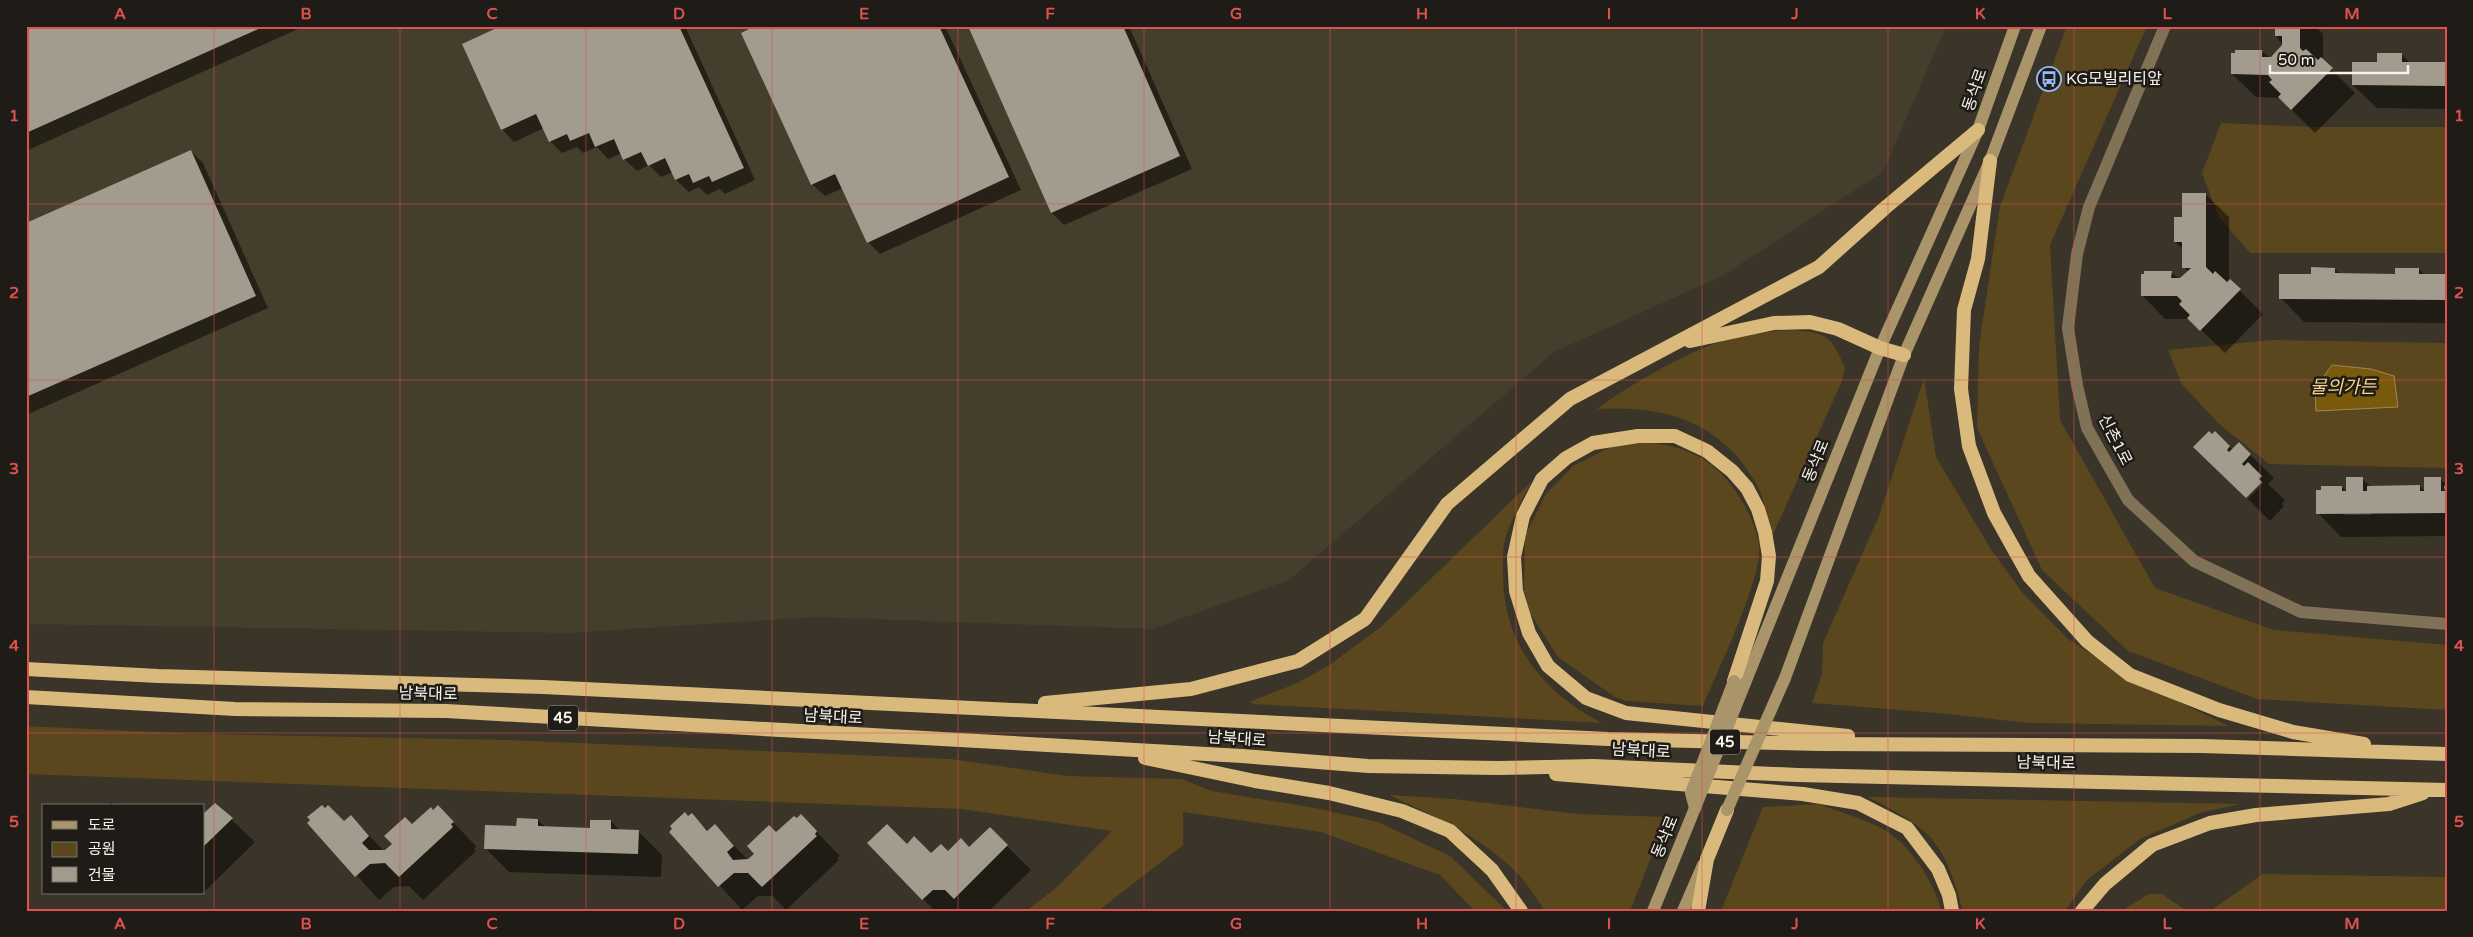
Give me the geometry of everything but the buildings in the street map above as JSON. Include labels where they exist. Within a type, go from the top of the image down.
[{"type":"highway","points":[[1004,708],[1191,689],[1298,661],[1365,619],[1447,504],[1570,399],[1819,267],[1886,207],[1978,130]]},
{"type":"highway","points":[[1990,161],[1978,259],[1964,310],[1961,389],[1969,446],[1994,513],[2030,576],[2087,641],[2130,675],[2219,710],[2293,732],[2417,753]]},
{"type":"highway","points":[[1667,347],[1774,323],[1810,322],[1838,329],[1880,348],[1904,355]]},
{"type":"highway","points":[[1740,682],[1767,582],[1769,556],[1765,532],[1758,509],[1747,488],[1732,471],[1707,450],[1676,436],[1638,436],[1593,443],[1566,458],[1542,479],[1523,516],[1514,557],[1516,591],[1529,633],[1548,666],[1586,698],[1626,713],[1909,743]]},
{"type":"highway","name":"남북대로","points":[[26,669],[158,676],[553,687],[1608,739],[1821,744],[2202,746],[2447,754]]},
{"type":"highway","name":"남북대로","points":[[26,698],[235,709],[446,711],[1368,766],[1498,768],[1593,766],[1798,775],[2440,789]]},
{"type":"highway","points":[[1100,749],[1255,781],[1330,793],[1402,811],[1450,830],[1492,870],[1521,911]]},
{"type":"highway","points":[[1498,768],[1635,782],[1803,794],[1858,804],[1907,828],[1938,869],[1949,895],[1952,911]]},
{"type":"highway","points":[[2082,911],[2105,884],[2152,844],[2210,823],[2256,815],[2389,804],[2440,789]]},
{"type":"highway","points":[[1698,911],[1707,859],[1727,810]]},
{"type":"main road","name":"동삭로","points":[[1652,911],[1695,808],[1740,682],[1880,348],[1978,130],[2014,26]]},
{"type":"main road","points":[[1683,911],[1785,678],[1904,355],[1990,161],[2041,26]]},
{"type":"street","name":"신촌1로","points":[[2165,26],[2089,207],[2077,254],[2068,328],[2077,385],[2087,428],[2128,500],[2194,561],[2301,612],[2447,624]]},
{"type":"shaded area","points":[[26,26],[1946,26],[1883,172],[1722,276],[1554,352],[1289,580],[1152,629],[815,617],[568,633],[26,624]]},
{"type":"green space","points":[[2067,26],[2147,26],[2050,245],[2060,420],[2155,588],[2274,630],[2447,645],[2447,710],[2257,699],[2128,651],[2042,570],[1977,428],[1979,345],[2000,206]]},
{"type":"green space","points":[[2221,123],[2312,127],[2447,127],[2447,253],[2250,253],[2218,216],[2202,173]]},
{"type":"green space","points":[[1793,330],[1814,333],[1826,338],[1836,349],[1845,368],[1842,381],[1771,539],[1764,503],[1756,483],[1742,462],[1726,445],[1708,431],[1668,414],[1622,408],[1597,409],[1645,377],[1701,349],[1736,337]]},
{"type":"green space","points":[[2271,340],[2447,343],[2447,468],[2269,464],[2218,423],[2181,383],[2168,350]]},
{"type":"green space","points":[[1924,378],[1936,457],[1992,551],[2022,592],[2068,639],[2129,678],[2229,726],[2029,723],[1938,713],[1812,703],[1822,674],[1823,643],[1879,516]]},
{"type":"green space","points":[[1646,442],[1685,450],[1716,468],[1742,501],[1750,515],[1758,537],[1759,559],[1747,600],[1703,706],[1626,701],[1615,697],[1558,657],[1530,613],[1524,591],[1525,536],[1546,494],[1573,466],[1613,446]]},
{"type":"green space","points":[[1532,481],[1507,532],[1504,544],[1503,577],[1505,602],[1511,624],[1519,645],[1545,682],[1581,711],[1602,723],[1253,704],[1249,702],[1295,684],[1328,666],[1382,626]]},
{"type":"green space","points":[[26,726],[198,734],[509,740],[951,759],[1067,776],[1182,779],[1212,791],[1315,808],[1378,822],[1450,856],[1507,911],[1475,911],[1440,875],[1321,832],[1183,812],[1183,845],[1098,911],[1026,911],[1056,888],[1112,831],[962,809],[26,774]]},
{"type":"green space","points":[[1389,795],[1454,799],[1577,814],[1667,817],[1630,911],[1545,911],[1525,882],[1512,868],[1480,842],[1444,821]]},
{"type":"green space","points":[[1868,797],[2240,804],[2200,813],[2140,839],[2087,880],[2065,911],[1963,911],[1949,868],[1932,840],[1907,818]]},
{"type":"green space","points":[[1819,804],[1874,824],[1902,843],[1926,875],[1942,911],[1721,911],[1763,807]]},
{"type":"green space","points":[[2263,874],[2447,877],[2447,911],[2210,911]]},
{"type":"green space","points":[[2149,894],[2162,894],[2187,911],[2121,911]]},
{"type":"water","name":"물의가든","points":[[2332,365],[2371,369],[2394,376],[2398,407],[2316,411],[2315,389]]},
{"type":"place","name":"KG모빌리티앞","points":[[2049,79]]}]
